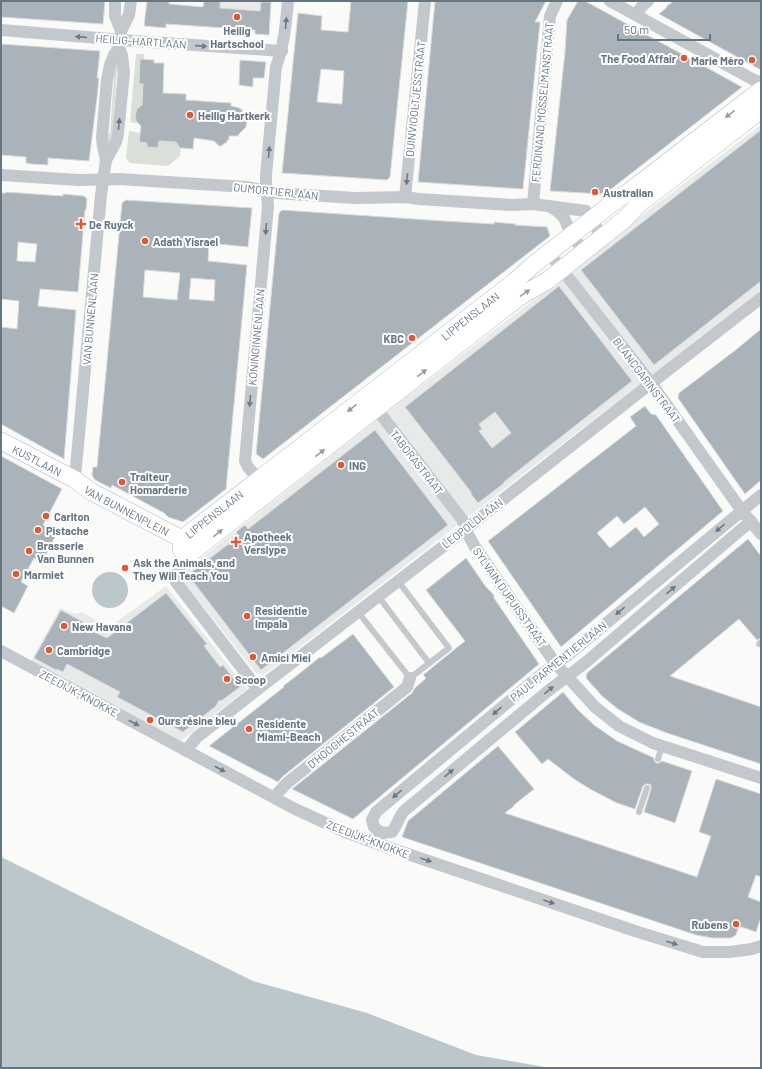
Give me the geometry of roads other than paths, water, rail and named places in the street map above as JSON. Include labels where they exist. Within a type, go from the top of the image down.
[{"type":"street","points":[[115,1],[115,16],[120,40]]},
{"type":"street","name":"VAN BUNNENLAAN","points":[[74,479],[78,451],[101,196],[106,160],[102,137],[107,80],[111,60],[129,15],[131,1]]},
{"type":"street","name":"KONINGINNENLAAN","points":[[258,480],[248,467],[245,460],[268,206],[266,175],[276,67],[282,51],[288,1]]},
{"type":"street","name":"DUINVIOOLTJESSTRAAT","points":[[405,197],[424,1]]},
{"type":"street","name":"FERDINAND MOSSELMANSTRAAT","points":[[533,204],[550,16],[557,1]]},
{"type":"street","points":[[610,1],[754,80],[761,82]]},
{"type":"street","points":[[636,15],[642,6],[648,1]]},
{"type":"street","name":"HEILIG-HARTLAAN","points":[[1,30],[282,51]]},
{"type":"street","name":"LIPPENSLAAN","points":[[761,90],[549,252],[514,282],[450,330],[371,403],[187,556],[181,549],[182,540],[258,480],[371,403],[533,288],[546,281],[625,219],[638,205],[761,110]]},
{"type":"street","name":"DUMORTIERLAAN","points":[[1,175],[79,180],[119,179],[247,187],[277,193],[356,198],[405,197],[512,205],[533,204],[586,211],[593,219]]},
{"type":"street","points":[[551,207],[563,218],[571,236],[579,245],[586,249]]},
{"type":"street","points":[[593,219],[601,238]]},
{"type":"street","name":"BLANCGARINSTRAAT","points":[[549,252],[651,383],[742,511],[761,534]]},
{"type":"street","name":"LEOPOLDLAAN","points":[[186,751],[196,738],[258,689],[761,298]]},
{"type":"street","name":"TABORASTRAAT","points":[[371,403],[461,518],[466,528]]},
{"type":"street","name":"KUSTLAAN","points":[[1,441],[74,479]]},
{"type":"street","name":"VAN BUNNENPLEIN","points":[[74,479],[92,492],[182,540]]},
{"type":"street","name":"PAUL PARMENTIERLAAN","points":[[751,521],[567,677],[548,691],[404,811],[392,832],[378,838],[372,820],[376,812],[761,495]]},
{"type":"street","name":"SYLVAIN DUPUISSTRAAT","points":[[466,528],[475,547],[555,664],[595,707],[618,726],[653,743],[761,778]]},
{"type":"street","points":[[187,556],[177,569],[176,582],[258,689]]},
{"type":"street","name":"ZEEDIJK-KNOKKE","points":[[1,651],[293,808],[344,831],[378,838],[638,932],[703,952],[730,952],[752,949],[761,946]]},
{"type":"street","name":"D'HOOGHESTRAAT","points":[[274,797],[287,782],[407,687],[410,678]]},
{"type":"lane","points":[[358,612],[410,678],[430,663],[449,648],[398,581]]},
{"type":"lane","points":[[378,596],[430,663]]},
{"type":"lane","points":[[658,759],[662,746]]},
{"type":"lane","points":[[639,812],[647,788]]},
{"type":"place","name":"Heilig Hartschool","points":[[237,17]]},
{"type":"place","name":"The Food Affair","points":[[684,58]]},
{"type":"place","name":"Marie Méro","points":[[752,60]]},
{"type":"place","name":"Heilig Hartkerk","points":[[190,115]]},
{"type":"place","name":"Australian","points":[[595,192]]},
{"type":"place","name":"De Ruyck","points":[[81,224]]},
{"type":"place","name":"Adath Yisrael","points":[[145,241]]},
{"type":"place","name":"KBC","points":[[412,338]]},
{"type":"place","name":"ING","points":[[341,465]]},
{"type":"place","name":"Traiteur Homarderie","points":[[122,482]]},
{"type":"place","name":"Carlton","points":[[46,516]]},
{"type":"place","name":"Pistache","points":[[38,530]]},
{"type":"place","name":"Apotheek Verslype","points":[[236,542]]},
{"type":"place","name":"Brasserie Van Bunnen","points":[[29,551]]},
{"type":"place","name":"Ask the Animals, and They Will Teach You","points":[[125,568]]},
{"type":"place","name":"Marmiet","points":[[16,574]]},
{"type":"place","name":"Residentie Impala","points":[[247,616]]},
{"type":"place","name":"New Havana","points":[[64,626]]},
{"type":"place","name":"Cambridge","points":[[49,650]]},
{"type":"place","name":"Amici Miei","points":[[253,657]]},
{"type":"place","name":"Scoop","points":[[227,679]]},
{"type":"place","name":"Ours résine bleu","points":[[150,720]]},
{"type":"place","name":"Residente Miami-Beach","points":[[249,729]]},
{"type":"place","name":"Rubens","points":[[736,924]]}]
